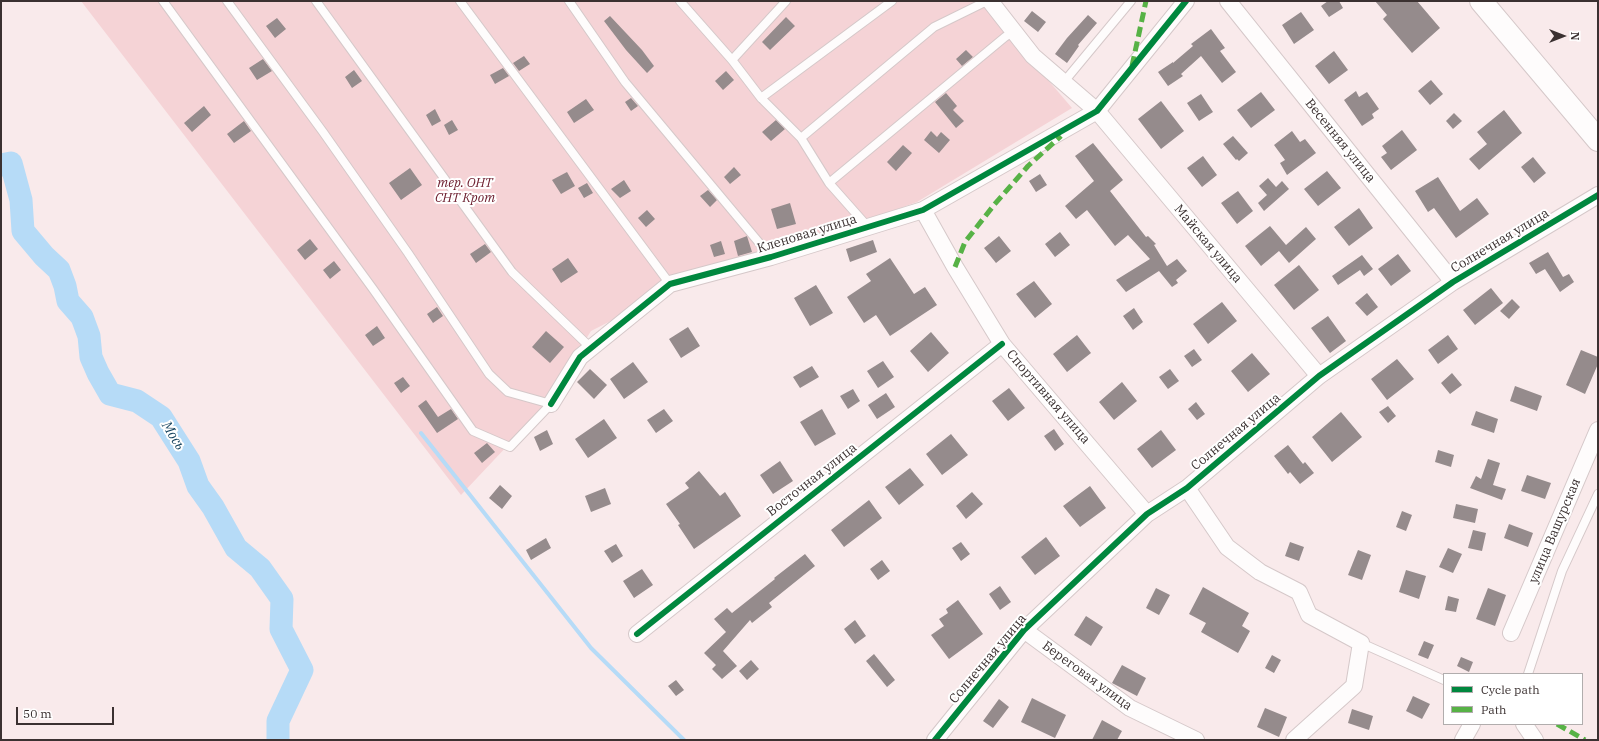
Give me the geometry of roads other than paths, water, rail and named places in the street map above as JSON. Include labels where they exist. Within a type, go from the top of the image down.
[{"type":"street","name":"Майская улица","points":[[990,1],[1033,56],[1097,111],[1319,376]]},
{"type":"street","points":[[1097,111],[1186,1]]},
{"type":"street","name":"Весенняя улица","points":[[1228,1],[1453,282]]},
{"type":"street","points":[[1481,1],[1598,140]]},
{"type":"street","name":"Кленовая улица","points":[[550,404],[580,356],[670,284],[771,257],[923,210],[1097,111]]},
{"type":"street","name":"Солнечная улица","points":[[935,740],[1024,630],[1148,514],[1187,488],[1319,376],[1453,282],[1598,195]]},
{"type":"street","name":"Спортивная улица","points":[[923,210],[955,267],[1002,344],[1148,514]]},
{"type":"street","name":"Восточная улица","points":[[637,634],[1002,344]]},
{"type":"street","name":"улица Вашурская","points":[[1511,633],[1598,430]]},
{"type":"street","points":[[1187,488],[1227,547],[1260,572],[1299,592],[1309,615],[1361,643],[1354,686],[1294,740]]},
{"type":"street","name":"Береговая улица","points":[[1024,630],[1130,708],[1196,740]]},
{"type":"street","points":[[1463,740],[1471,725]]},
{"type":"street","points":[[1525,725],[1535,740]]},
{"type":"lane","points":[[163,1],[474,431],[510,447],[550,404],[508,392],[489,374],[408,253],[323,132],[227,1]]},
{"type":"lane","points":[[316,1],[512,272],[591,348]]},
{"type":"lane","points":[[460,1],[670,284]]},
{"type":"lane","points":[[569,1],[625,82],[771,257]]},
{"type":"lane","points":[[680,1],[732,60],[761,98],[801,138],[829,183],[868,227]]},
{"type":"lane","points":[[732,60],[786,1]]},
{"type":"lane","points":[[761,98],[892,1]]},
{"type":"lane","points":[[801,138],[934,27],[987,1]]},
{"type":"lane","points":[[1064,83],[1131,1]]},
{"type":"lane","points":[[829,183],[1014,31]]},
{"type":"lane","points":[[1528,673],[1562,571],[1598,494]]},
{"type":"lane","points":[[1361,643],[1443,680]]},
{"type":"waterway","name":"Мось","points":[[1,165],[11,163],[21,200],[23,231],[44,256],[59,270],[65,286],[68,301],[82,317],[89,336],[91,357],[110,394],[137,401],[161,417],[189,461],[198,486],[213,507],[236,548],[260,568],[282,599],[281,629],[302,670],[278,721],[278,740]]},
{"type":"waterway","points":[[421,433],[591,648],[684,740]]},
{"type":"park label","name":"тер. ОНТ СНТ Крот","points":[[465,190]]}]
